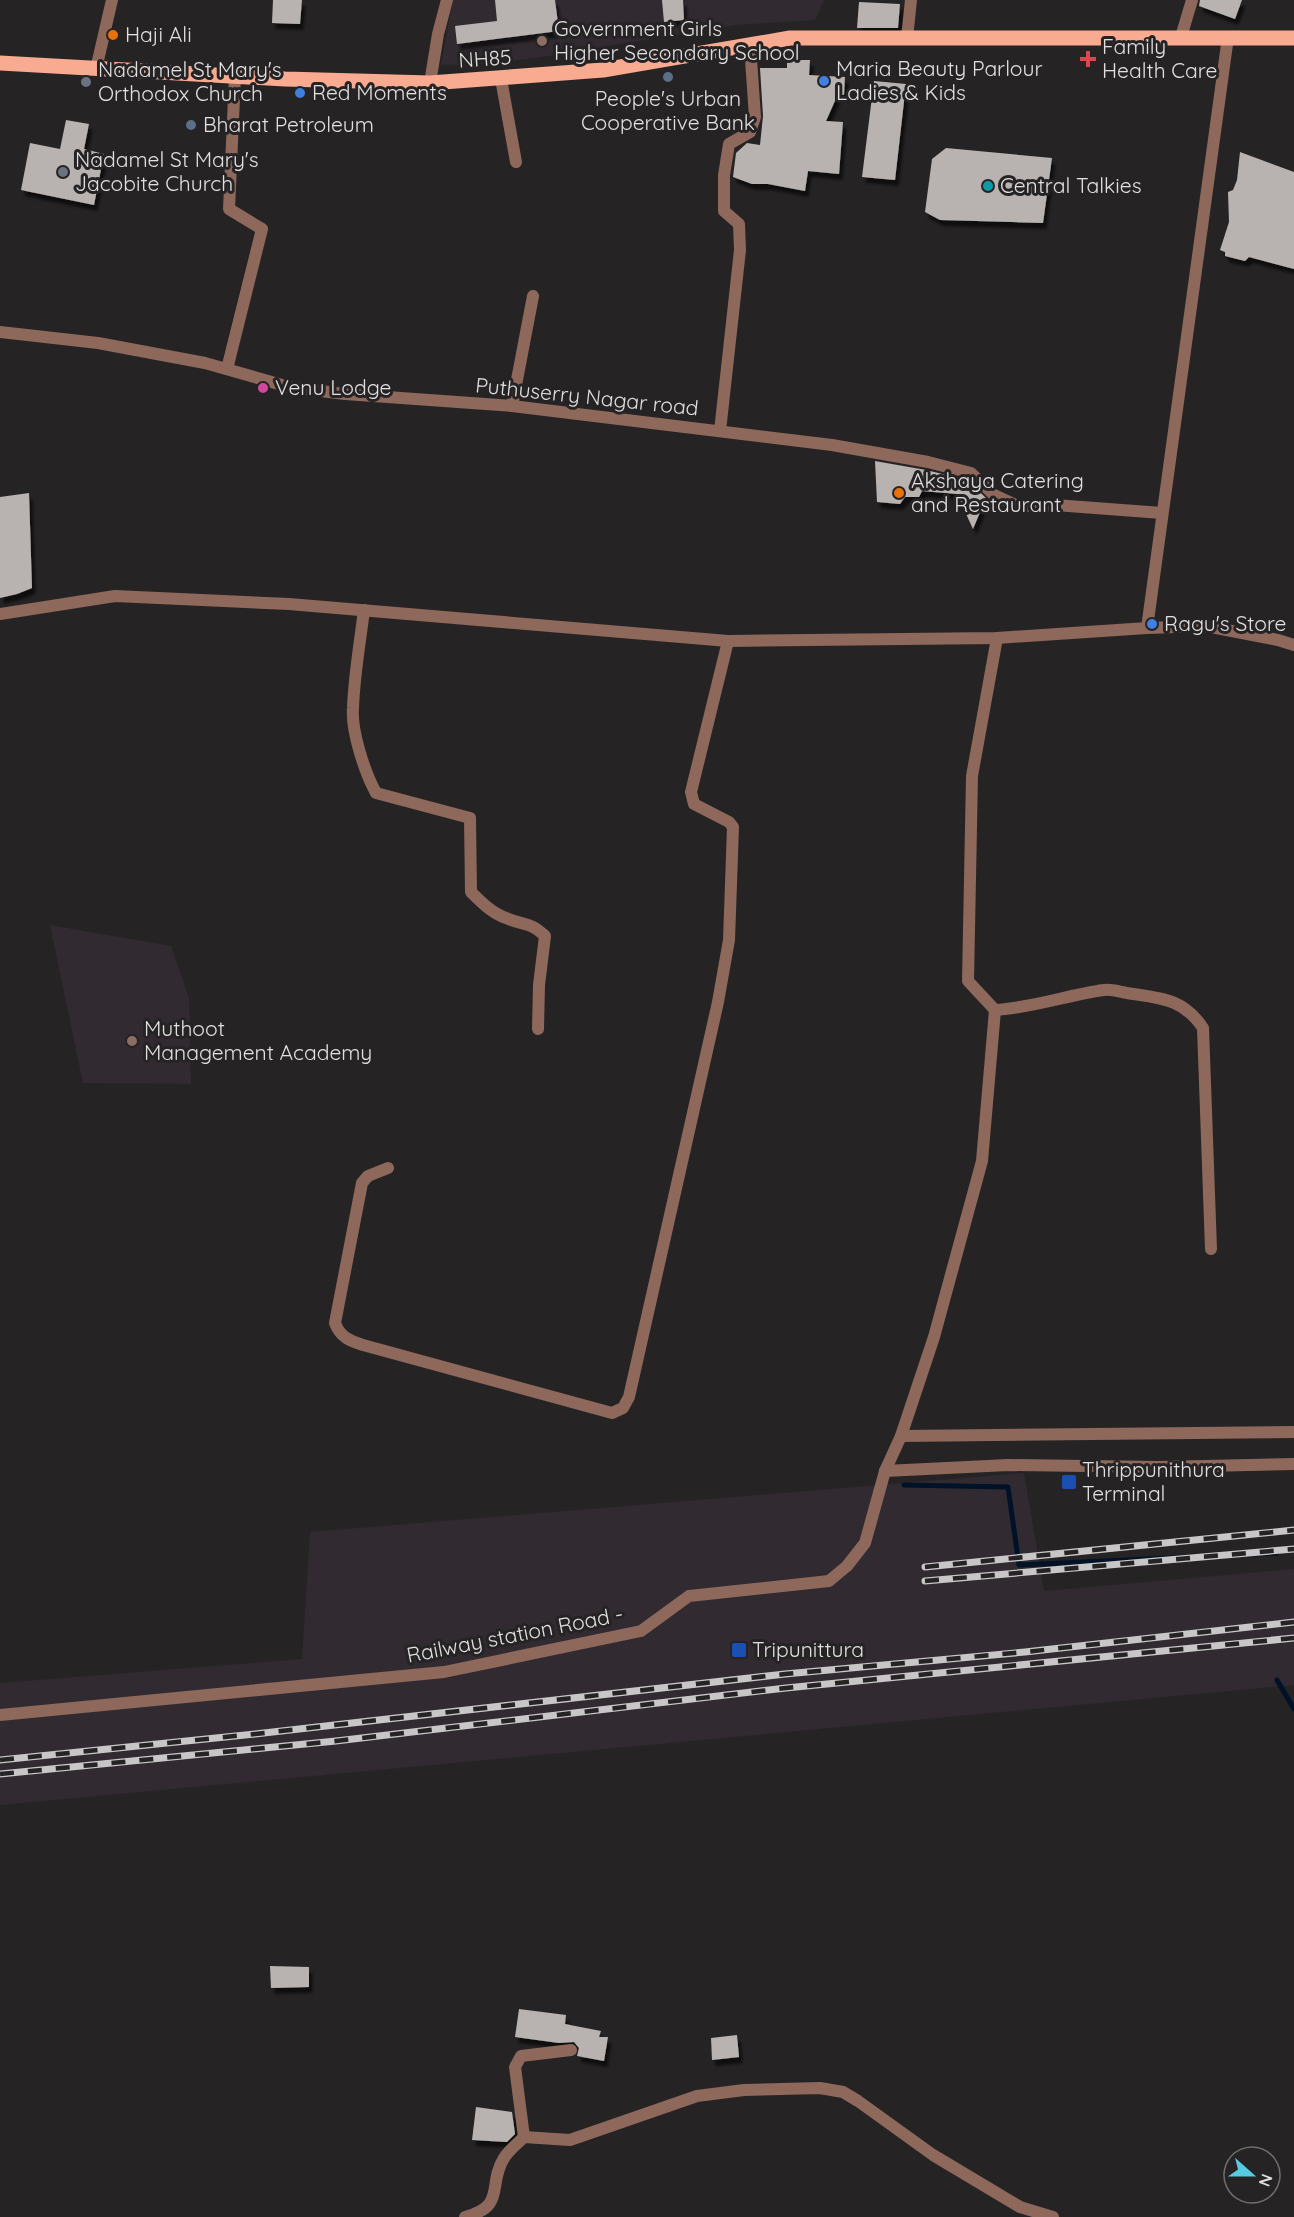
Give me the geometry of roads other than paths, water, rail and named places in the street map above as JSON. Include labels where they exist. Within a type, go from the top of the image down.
[{"type":"main road","name":"NH85","points":[[0,63],[430,84],[603,70],[790,38],[1294,38]]},
{"type":"street","points":[[96,69],[112,0]]},
{"type":"street","points":[[430,84],[438,34],[447,0]]},
{"type":"street","points":[[907,38],[911,0]]},
{"type":"street","points":[[1181,37],[1192,0]]},
{"type":"street","points":[[1147,628],[1228,37]]},
{"type":"street","points":[[720,431],[740,249],[740,224],[724,211],[724,175],[729,144],[750,132],[755,117],[750,45]]},
{"type":"street","points":[[227,369],[261,229],[229,209],[234,76]]},
{"type":"street","points":[[501,79],[516,162]]},
{"type":"street","points":[[512,406],[533,296]]},
{"type":"street","name":"Puthuserry Nagar road","points":[[0,332],[98,343],[205,363],[289,387],[400,399],[512,406],[832,445],[928,462],[971,473],[994,495],[1018,506],[1055,505],[1162,513]]},
{"type":"street","points":[[0,614],[115,596],[289,604],[728,641],[997,638],[1206,626],[1294,645]]},
{"type":"street","points":[[364,610],[352,711],[367,777],[376,793],[470,818],[471,892],[490,910],[507,919],[534,925],[545,936],[539,985],[538,1029]]},
{"type":"street","points":[[997,638],[972,776],[968,981],[995,1010],[982,1161],[934,1336],[901,1436],[885,1471],[1008,1465],[1158,1467],[1294,1464]]},
{"type":"street","points":[[388,1168],[368,1176],[362,1184],[335,1323],[338,1332],[348,1340],[363,1345],[612,1413],[623,1408],[629,1397],[718,1002],[729,940],[733,826],[694,804],[691,792],[728,641]]},
{"type":"street","points":[[995,1010],[1016,1009],[1107,989],[1150,995],[1180,1004],[1194,1014],[1203,1028],[1210,1249]]},
{"type":"street","points":[[901,1436],[1294,1432]]},
{"type":"street","name":"Railway station Road -","points":[[0,1715],[444,1672],[640,1631],[689,1596],[829,1581],[847,1566],[865,1543],[885,1471]]},
{"type":"street","points":[[524,2137],[515,2067],[517,2061],[521,2056],[571,2050]]},
{"type":"street","points":[[465,2217],[480,2213],[494,2198],[502,2159],[524,2137],[570,2140],[697,2096],[744,2090],[820,2088],[843,2092],[858,2100],[933,2155],[991,2190],[1020,2207],[1053,2217]]},
{"type":"waterway","points":[[904,1485],[1008,1487],[1019,1565],[1277,1553]]},
{"type":"waterway","points":[[1277,1680],[1294,1709]]},
{"type":"railway","points":[[925,1567],[1294,1530]]},
{"type":"railway","points":[[925,1581],[1294,1549]]},
{"type":"railway","points":[[0,1760],[255,1734],[785,1674],[1025,1652],[1294,1622]]},
{"type":"railway","points":[[0,1774],[336,1741],[786,1688],[1294,1638]]},
{"type":"place","name":"Haji Ali","points":[[113,35]]},
{"type":"place","name":"Government Girls Higher Secondary School","points":[[542,41]]},
{"type":"place","name":"Family Health Care","points":[[1088,59]]},
{"type":"place","name":"People's Urban Cooperative Bank","points":[[668,77]]},
{"type":"place","name":"Maria Beauty Parlour Ladies & Kids","points":[[824,81]]},
{"type":"place","name":"Nadamel St Mary's Orthodox Church","points":[[86,82]]},
{"type":"place","name":"Red Moments","points":[[300,93]]},
{"type":"place","name":"Bharat Petroleum","points":[[191,125]]},
{"type":"place","name":"Nadamel St Mary's Jacobite Church","points":[[63,172]]},
{"type":"place","name":"Central Talkies","points":[[988,186]]},
{"type":"place","name":"Venu Lodge","points":[[263,388]]},
{"type":"place","name":"Akshaya Catering and Restaurant","points":[[899,493]]},
{"type":"place","name":"Ragu's Store","points":[[1152,624]]},
{"type":"place","name":"Muthoot Management Academy","points":[[132,1041]]},
{"type":"place","name":"Thrippunithura Terminal","points":[[1069,1482]]},
{"type":"place","name":"Tripunittura","points":[[739,1650]]}]
